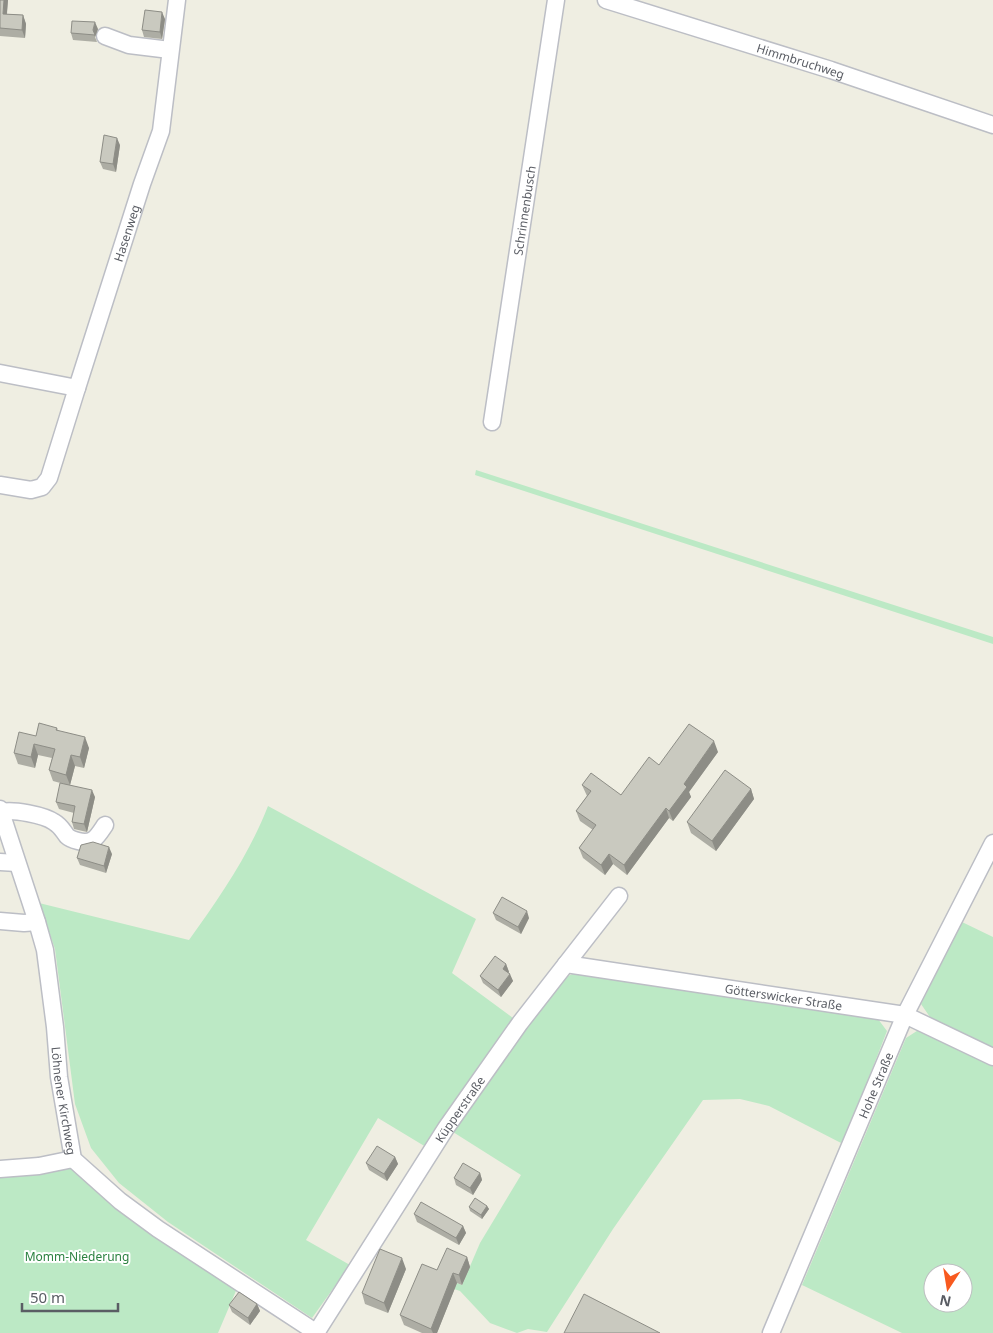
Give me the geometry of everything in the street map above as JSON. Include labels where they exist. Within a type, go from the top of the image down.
[{"type":"street","name":"Hasenweg","points":[[0,485],[31,490],[42,488],[49,478],[142,184],[161,131],[177,0]]},
{"type":"street","name":"Schrinnenbusch","points":[[492,422],[556,0]]},
{"type":"street","name":"Himmbruchweg","points":[[606,0],[831,70],[993,125]]},
{"type":"street","points":[[105,36],[129,44],[170,50]]},
{"type":"street","points":[[0,373],[77,388]]},
{"type":"street","points":[[0,810],[9,810],[48,819],[63,829],[72,840],[83,842],[91,842],[96,839],[105,825]]},
{"type":"street","name":"Löhnener Kirchweg","points":[[0,810],[45,950],[55,1027],[59,1077],[73,1159],[120,1201],[158,1229],[316,1333]]},
{"type":"street","name":"Hohe Straße","points":[[771,1333],[905,1015],[993,842]]},
{"type":"street","points":[[0,862],[17,863]]},
{"type":"street","name":"Küpperstraße","points":[[316,1333],[431,1150],[520,1023],[618,896]]},
{"type":"street","points":[[0,921],[37,922]]},
{"type":"street","name":"Götterswicker Straße","points":[[566,964],[905,1015],[993,1057]]},
{"type":"street","points":[[0,1169],[40,1166],[73,1159]]},
{"type":"green space","points":[[476,470],[993,637],[993,644],[475,475]]},
{"type":"green space","points":[[268,806],[476,919],[452,973],[517,1021],[426,1147],[378,1118],[306,1240],[350,1265],[312,1318],[168,1222],[119,1183],[91,1148],[75,1104],[55,949],[39,903],[189,940],[243,859]]},
{"type":"green space","points":[[962,922],[993,937],[993,1049],[932,1020],[921,1004]]},
{"type":"green space","points":[[575,973],[878,1019],[887,1031],[843,1144],[769,1106],[740,1099],[703,1100],[613,1229],[547,1332],[528,1329],[517,1333],[490,1323],[460,1291],[454,1289],[457,1283],[462,1285],[480,1243],[521,1175],[453,1132],[563,978]]},
{"type":"green space","points":[[920,1029],[993,1064],[993,1333],[902,1333],[802,1285],[906,1038]]},
{"type":"green space","name":"Momm-Niederung","points":[[55,1161],[85,1174],[241,1279],[218,1333],[0,1333],[0,1165]]},
{"type":"building","points":[[0,0],[4,0],[3,14],[23,15],[22,30],[0,28]]},
{"type":"building","points":[[145,10],[162,12],[160,32],[142,30]]},
{"type":"building","points":[[72,21],[95,22],[93,30],[95,35],[71,33]]},
{"type":"building","points":[[104,135],[117,138],[113,164],[100,162]]},
{"type":"building","points":[[39,723],[57,728],[56,730],[85,737],[80,757],[71,755],[66,775],[49,770],[55,749],[34,744],[31,757],[14,753],[19,732],[36,736]]},
{"type":"building","points":[[689,724],[714,741],[684,784],[687,787],[669,811],[666,808],[624,865],[609,854],[601,865],[579,848],[596,825],[576,811],[591,791],[582,785],[591,773],[621,795],[649,757],[659,765]]},
{"type":"building","points":[[725,770],[751,789],[712,841],[687,822]]},
{"type":"building","points":[[60,783],[92,790],[84,824],[72,822],[75,806],[56,802]]},
{"type":"building","points":[[93,842],[109,847],[104,866],[77,858],[81,845]]},
{"type":"building","points":[[502,897],[527,911],[518,927],[493,913]]},
{"type":"building","points":[[495,956],[506,964],[503,969],[510,974],[498,990],[480,976]]},
{"type":"building","points":[[377,1146],[395,1157],[384,1174],[366,1163]]},
{"type":"building","points":[[463,1163],[480,1173],[470,1188],[454,1178]]},
{"type":"building","points":[[475,1198],[487,1206],[481,1215],[469,1207]]},
{"type":"building","points":[[421,1202],[463,1226],[456,1238],[414,1214]]},
{"type":"building","points":[[447,1248],[467,1257],[459,1275],[453,1273],[431,1329],[400,1315],[422,1264],[437,1270]]},
{"type":"building","points":[[380,1249],[402,1258],[384,1303],[362,1293]]},
{"type":"building","points":[[239,1292],[257,1304],[248,1318],[229,1305]]},
{"type":"building","points":[[584,1294],[660,1333],[564,1333]]}]
